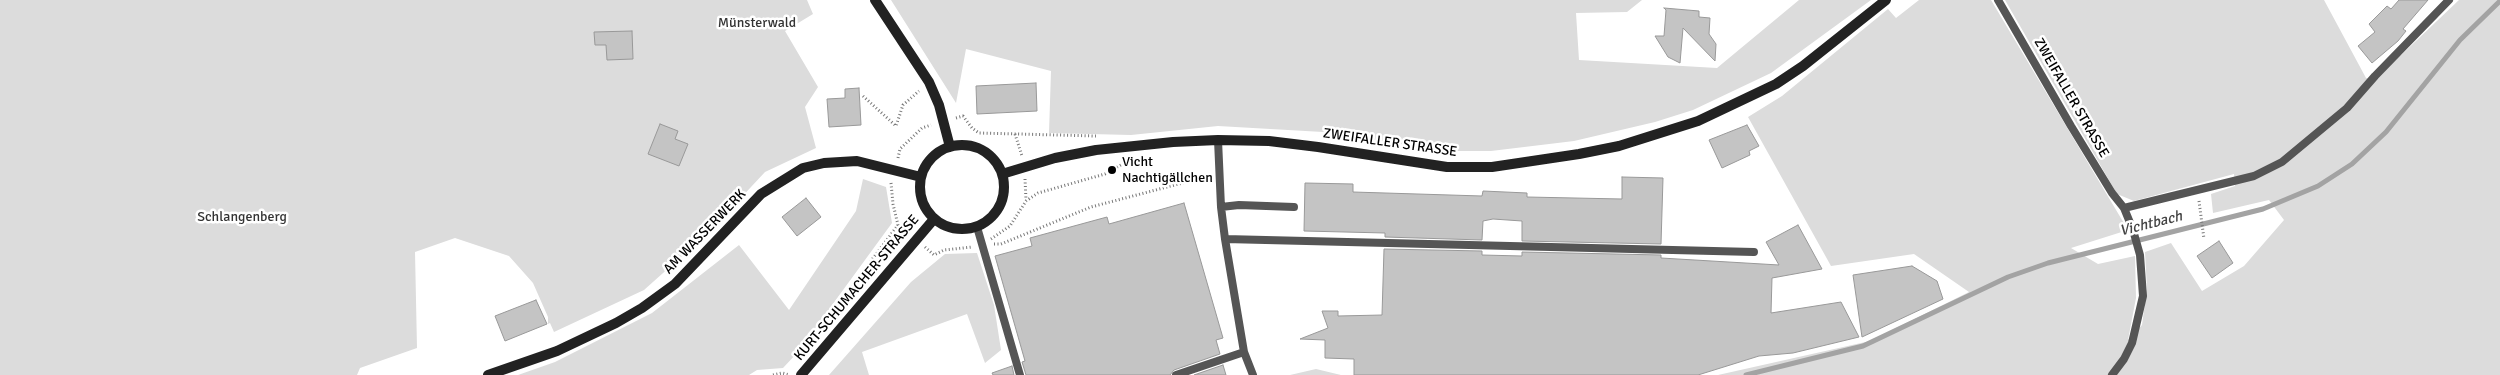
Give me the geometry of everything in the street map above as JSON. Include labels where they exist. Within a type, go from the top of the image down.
[{"type":"main road","points":[[875,0],[929,82],[944,122],[950,147]]},
{"type":"main road","name":"ZWEIFALLER STRASSE","points":[[1002,174],[1055,158],[1096,150],[1173,142],[1218,140],[1269,141],[1447,167],[1492,167],[1619,146],[1698,121],[1769,88],[1803,66],[1886,0]]},
{"type":"main road","points":[[971,146],[982,150],[991,156],[1002,174],[1004,187],[1002,200],[997,211],[978,227],[966,230],[954,229],[934,219],[923,204],[920,186],[921,177],[927,164],[937,153],[950,147],[971,146]]},
{"type":"main road","name":"AM WASSERWERK","points":[[488,375],[557,351],[616,323],[642,308],[675,284],[761,194],[803,168],[846,161],[921,177]]},
{"type":"main road","name":"KURT-SCHUMACHER-STRASSE","points":[[801,375],[934,219]]},
{"type":"lane","name":"ZWEIFALLER STRASSE","points":[[1998,0],[2071,126],[2112,193],[2124,208],[2133,230],[2140,254],[2143,296],[2139,320],[2124,359],[2112,375]]},
{"type":"lane","points":[[2124,208],[2254,176],[2282,162],[2347,108],[2375,76],[2449,0]]},
{"type":"lane","points":[[1218,140],[1221,207],[1225,239],[1244,352],[1253,375]]},
{"type":"lane","points":[[1221,207],[1239,205],[1294,207]]},
{"type":"lane","points":[[978,227],[1020,375]]},
{"type":"lane","points":[[1225,239],[1754,252]]},
{"type":"lane","points":[[1176,375],[1244,352]]},
{"type":"path","points":[[863,96],[896,126],[903,105],[929,82]]},
{"type":"path","points":[[816,335],[898,225],[891,186],[900,149],[922,128],[963,116],[972,128],[979,133],[1090,134],[1098,136]]},
{"type":"path","points":[[934,255],[944,250],[969,248],[982,244],[1010,226],[1026,201],[1038,193],[1105,174],[1135,159]]},
{"type":"path","points":[[982,244],[1001,244],[1092,207],[1219,174]]},
{"type":"path","points":[[2200,214],[2204,238]]},
{"type":"path","points":[[773,375],[786,374],[792,366]]},
{"type":"green space","name":"Schlangenberg","points":[[0,0],[807,0],[813,14],[785,31],[818,87],[805,107],[816,148],[765,172],[709,232],[644,290],[554,332],[550,323],[548,324],[548,317],[533,283],[509,256],[455,238],[415,252],[417,348],[360,368],[357,375],[0,375]]},
{"type":"green space","points":[[891,0],[1642,0],[1627,12],[1576,13],[1579,60],[1717,68],[1799,0],[1871,0],[1771,73],[1693,110],[1655,122],[1574,141],[1491,151],[1446,151],[1323,132],[1218,126],[1131,135],[1049,133],[1051,71],[966,49],[956,103]]},
{"type":"green space","points":[[1919,0],[1991,0],[2128,230],[2071,248],[2098,264],[2135,256],[2136,298],[2128,340],[2142,325],[2147,289],[2145,252],[2171,243],[2202,291],[2244,266],[2284,220],[2269,200],[2213,213],[2211,194],[2235,186],[2234,174],[2134,201],[2117,194],[2005,0],[2324,0],[2366,78],[2375,80],[2459,0],[2500,0],[2500,375],[1718,375],[1870,341],[1969,292],[1914,254],[1831,266],[1748,117],[1782,96],[1888,9],[1896,18]]},
{"type":"green space","points":[[863,179],[886,187],[892,223],[797,353],[783,368],[757,370],[749,375],[518,375],[555,362],[652,313],[739,245],[789,310],[856,211]]},
{"type":"green space","points":[[977,253],[994,305],[1001,350],[985,363],[967,314],[862,352],[869,375],[829,375],[911,282],[945,254]]},
{"type":"green space","points":[[1316,369],[1341,375],[1290,375]]},
{"type":"building","points":[[2399,0],[2428,0],[2403,29],[2406,31],[2398,41],[2372,63],[2358,46],[2375,32],[2369,24],[2387,6],[2391,9]]},
{"type":"building","points":[[1664,8],[1699,11],[1699,17],[1710,18],[1709,34],[1716,44],[1715,61],[1683,28],[1680,63],[1668,57],[1655,36],[1664,36],[1666,10]]},
{"type":"building","points":[[632,31],[633,59],[607,60],[606,45],[595,45],[594,32]]},
{"type":"building","points":[[1036,83],[1037,111],[977,114],[976,86]]},
{"type":"building","points":[[859,88],[861,125],[829,127],[827,99],[845,98],[845,89]]},
{"type":"building","points":[[660,124],[678,131],[675,139],[688,144],[679,166],[648,154]]},
{"type":"building","points":[[1747,125],[1759,146],[1749,151],[1750,155],[1722,168],[1709,140]]},
{"type":"building","points":[[1622,177],[1663,178],[1661,244],[1522,241],[1522,221],[1493,219],[1483,221],[1482,240],[1385,237],[1385,233],[1304,231],[1305,183],[1353,184],[1353,192],[1482,196],[1483,191],[1527,193],[1527,197],[1622,199]]},
{"type":"building","points":[[806,198],[821,217],[797,236],[782,217]]},
{"type":"building","points":[[1184,203],[1223,338],[1216,340],[1220,354],[1174,370],[1170,375],[1026,375],[1022,362],[1025,361],[995,256],[1032,246],[1030,238],[1107,217],[1109,224]]},
{"type":"building","points":[[1798,225],[1822,269],[1772,278],[1771,313],[1841,302],[1859,337],[1793,353],[1759,356],[1698,375],[1354,375],[1354,359],[1325,358],[1325,340],[1300,339],[1328,328],[1322,311],[1338,311],[1338,316],[1382,315],[1384,249],[1482,251],[1482,255],[1522,256],[1522,252],[1661,255],[1661,258],[1779,265],[1766,242]]},
{"type":"building","points":[[2219,241],[2233,263],[2212,278],[2197,256]]},
{"type":"building","points":[[1912,266],[1937,281],[1943,299],[1862,337],[1853,275]]},
{"type":"building","points":[[536,300],[547,324],[505,341],[495,316]]},
{"type":"building","points":[[1223,365],[1226,375],[1194,375]]},
{"type":"building","points":[[1012,366],[1014,375],[993,375],[992,373]]},
{"type":"waterway","name":"Vichtbach","points":[[1746,375],[1863,346],[2008,277],[2048,263],[2263,209],[2318,186],[2352,164],[2386,132],[2460,40],[2500,1]]},
{"type":"place","name":"Vicht Nachtigällchen","points":[[1112,170]]},
{"type":"park label","name":"Münsterwald","points":[[757,23]]}]
